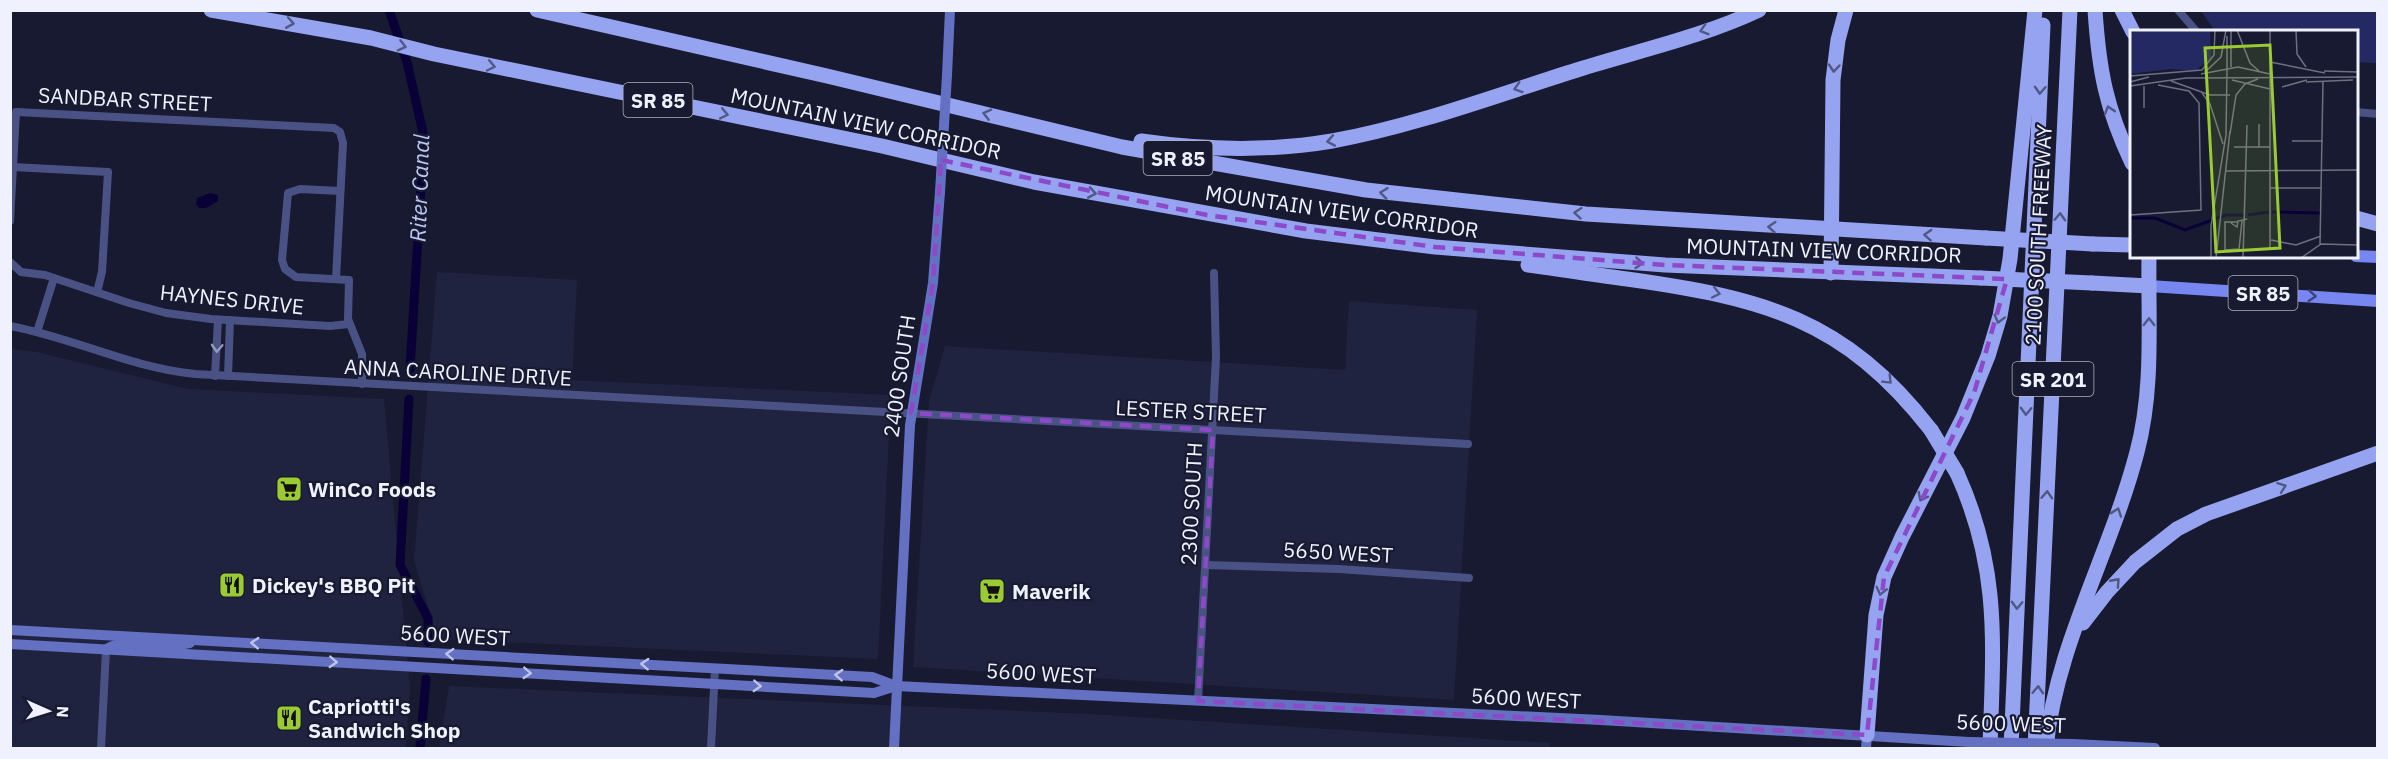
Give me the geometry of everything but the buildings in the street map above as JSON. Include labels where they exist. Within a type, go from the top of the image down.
[{"type":"highway","name":"MOUNTAIN VIEW CORRIDOR","points":[[211,10],[371,38],[434,54],[882,146],[1034,182],[1305,231],[1435,247],[1567,258],[1831,273],[2149,286]]},
{"type":"highway","name":"MOUNTAIN VIEW CORRIDOR","points":[[537,10],[1122,147],[1366,190],[1586,214],[1831,231],[2130,245]]},
{"type":"highway","points":[[1018,121],[1184,147],[1234,149],[1307,144],[1401,124],[1734,21],[1759,10]]},
{"type":"highway","points":[[1831,273],[1834,74],[1838,40],[1846,10]]},
{"type":"highway","points":[[1866,742],[1876,615],[1884,577],[1906,527],[1963,418],[1985,365],[2000,316],[2010,260],[2035,10]]},
{"type":"highway","name":"2100 SOUTH FREEWAY","points":[[2011,748],[2044,10]]},
{"type":"highway","name":"2100 SOUTH FREEWAY","points":[[2035,748],[2070,10]]},
{"type":"highway","points":[[2095,10],[2105,97],[2130,159]]},
{"type":"highway","points":[[2122,10],[2132,30]]},
{"type":"highway","points":[[2358,219],[2378,224]]},
{"type":"highway","points":[[1305,231],[1357,242],[1709,291],[1747,300],[1812,326],[1858,355],[1900,393],[1931,430],[1957,473],[1981,537],[1991,588],[1990,748]]},
{"type":"highway","points":[[2046,748],[2054,696],[2132,471],[2141,433],[2148,374],[2149,258]]},
{"type":"highway","points":[[2070,647],[2093,609],[2120,577],[2151,548],[2177,529],[2206,514],[2378,453]]},
{"type":"main road","name":"2400 SOUTH","points":[[894,748],[911,413],[933,284],[950,10]]},
{"type":"main road","points":[[2358,256],[2378,257]]},
{"type":"main road","name":"MOUNTAIN VIEW CORRIDOR","points":[[2149,286],[2378,300]]},
{"type":"main road","name":"5600 WEST","points":[[10,630],[872,676],[896,686],[1198,701],[1866,742],[2073,744],[2155,748]]},
{"type":"main road","points":[[12,645],[38,639],[101,641],[108,635]]},
{"type":"main road","points":[[106,650],[117,643],[177,646],[198,640]]},
{"type":"main road","name":"5600 WEST","points":[[12,645],[874,693],[896,686]]},
{"type":"street","points":[[2178,10],[2195,30]]},
{"type":"street","name":"SANDBAR STREET","points":[[10,221],[16,112],[323,127],[340,132],[343,143],[340,191]]},
{"type":"street","points":[[2358,112],[2378,114]]},
{"type":"street","points":[[13,167],[108,172],[102,273],[97,292]]},
{"type":"street","points":[[336,279],[340,191],[290,191],[285,203],[282,260],[285,269],[296,277],[349,280],[349,324],[362,354],[362,384]]},
{"type":"street","name":"HAYNES DRIVE","points":[[11,263],[21,272],[54,278],[157,311],[218,320],[330,326],[349,324]]},
{"type":"street","name":"2300 SOUTH","points":[[1198,701],[1213,430],[1216,327],[1214,273]]},
{"type":"street","points":[[37,332],[54,278]]},
{"type":"street","points":[[215,376],[218,320]]},
{"type":"street","points":[[228,376],[230,320]]},
{"type":"street","name":"ANNA CAROLINE DRIVE","points":[[10,326],[37,332],[144,366],[215,376],[911,413]]},
{"type":"street","name":"LESTER STREET","points":[[911,413],[1468,444]]},
{"type":"street","name":"5650 WEST","points":[[1206,565],[1339,569],[1469,578]]},
{"type":"street","points":[[101,748],[106,650]]},
{"type":"street","points":[[711,748],[715,668]]},
{"type":"highlighted area","points":[[941,160],[1207,215],[1435,247],[1665,265],[2007,279],[1974,393],[1884,577],[1867,735],[1198,701],[1213,430],[911,413],[933,283]]},
{"type":"shaded area","points":[[2201,11],[2377,11],[2377,63],[2358,62],[2358,30],[2214,30]]},
{"type":"shaded area","points":[[210,193],[218,195],[218,201],[206,208],[199,208],[196,204],[197,198]]},
{"type":"shaded area","points":[[437,272],[577,280],[572,380],[891,395],[878,659],[438,639],[414,561]]},
{"type":"shaded area","points":[[1349,301],[1477,310],[1454,700],[913,667],[929,401],[945,346],[1345,370]]},
{"type":"shaded area","points":[[11,349],[37,352],[188,389],[384,399],[410,688],[406,748],[11,748]]},
{"type":"shaded area","points":[[449,686],[1090,714],[1550,743],[1550,748],[439,748]]},
{"type":"waterway","name":"Riter Canal","points":[[389,10],[407,62],[424,137],[410,369]]},
{"type":"waterway","name":"Riter Canal","points":[[409,399],[400,565],[428,618],[428,642]]},
{"type":"waterway","name":"Riter Canal","points":[[420,748],[426,679]]},
{"type":"place","name":"WinCo Foods","points":[[289,489]]},
{"type":"place","name":"Dickey's BBQ Pit","points":[[232,585]]},
{"type":"place","name":"Maverik","points":[[992,591]]},
{"type":"place","name":"Capriotti's Sandwich Shop","points":[[289,718]]}]
